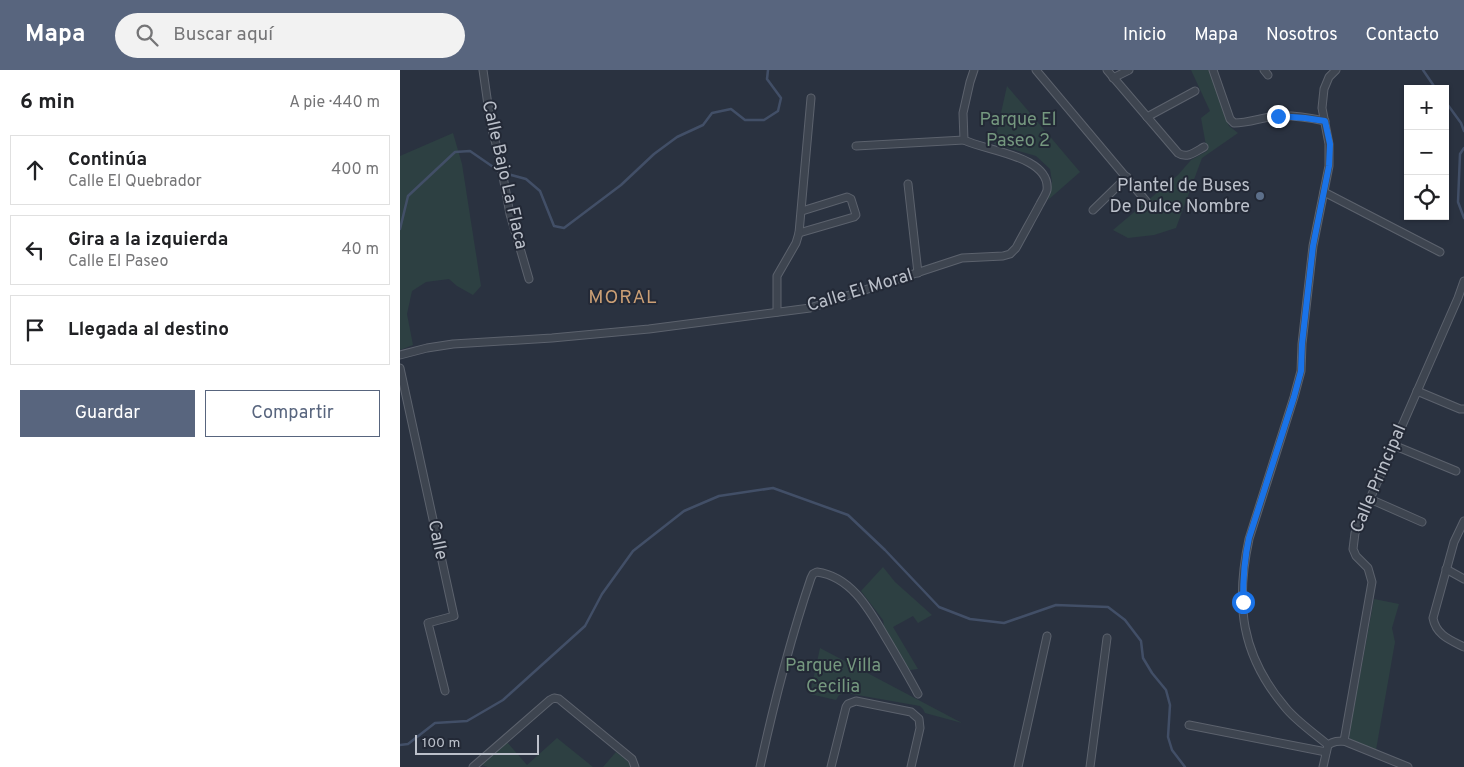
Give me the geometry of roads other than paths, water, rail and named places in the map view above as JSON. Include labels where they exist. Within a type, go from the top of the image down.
[{"type":"street","name":"Calle Bajo La Flaca","points":[[483,70],[490,126],[499,155],[510,214],[529,279]]},
{"type":"street","points":[[856,146],[964,140],[962,113],[974,70]]},
{"type":"street","points":[[1036,70],[1146,200]]},
{"type":"street","points":[[1106,70],[1178,153],[1182,156],[1188,156],[1204,147]]},
{"type":"street","points":[[1113,78],[1129,70]]},
{"type":"street","points":[[1213,70],[1230,119],[1234,123],[1244,123],[1278,116],[1325,121]]},
{"type":"street","points":[[1327,749],[1286,709],[1265,681],[1257,666],[1247,637],[1244,620],[1242,579],[1244,558],[1249,538],[1301,371],[1302,344],[1313,246],[1329,166],[1330,144],[1322,108],[1324,89],[1329,77],[1336,70]]},
{"type":"street","points":[[1147,116],[1195,91]]},
{"type":"street","points":[[777,312],[777,276],[796,243],[799,233],[811,98]]},
{"type":"street","name":"Calle El Moral","points":[[400,355],[453,344],[552,338],[649,329],[810,308],[962,258],[1010,254],[1016,248],[1047,190],[1044,176],[1038,168],[1025,159],[975,145],[964,140]]},
{"type":"street","points":[[1092,210],[1127,177]]},
{"type":"street","points":[[908,184],[918,273]]},
{"type":"street","points":[[1324,192],[1440,252]]},
{"type":"street","points":[[799,233],[856,215],[851,199],[847,197],[802,211]]},
{"type":"street","name":"Calle Principal","points":[[1344,741],[1372,582],[1368,568],[1356,556],[1352,549],[1352,543],[1464,281]]},
{"type":"street","points":[[1458,298],[1464,304]]},
{"type":"street","name":"Calle","points":[[400,368],[454,616],[428,623],[445,692]]},
{"type":"street","points":[[1417,391],[1464,409]]},
{"type":"street","points":[[1393,445],[1456,472]]},
{"type":"street","points":[[1370,499],[1422,522]]},
{"type":"street","points":[[1464,521],[1454,542],[1434,612],[1434,624],[1442,635],[1464,647]]},
{"type":"street","points":[[1446,569],[1464,579]]},
{"type":"street","points":[[760,767],[768,729],[795,628],[813,574],[817,572],[842,581],[864,603],[918,694]]},
{"type":"street","points":[[1018,767],[1047,636]]},
{"type":"street","points":[[1090,767],[1107,638]]},
{"type":"street","points":[[473,767],[554,698],[559,700],[632,760],[635,767]]},
{"type":"street","points":[[831,767],[846,708],[848,704],[856,701],[911,712],[919,718],[920,728],[911,767]]},
{"type":"street","points":[[1189,725],[1327,749]]},
{"type":"street","points":[[1323,767],[1327,749],[1333,742],[1344,741],[1408,767]]},
{"type":"waterway","points":[[504,173],[526,179],[540,191],[554,226],[564,228],[621,185],[654,154],[677,137],[703,125],[712,113],[731,109],[745,120],[764,120],[778,111],[781,98],[767,79],[768,70]]},
{"type":"waterway","points":[[1423,70],[1433,85]]},
{"type":"waterway","points":[[1449,106],[1461,123],[1464,131]]},
{"type":"waterway","points":[[1464,148],[1460,154],[1458,202],[1464,218]]},
{"type":"waterway","points":[[400,229],[408,196],[455,152],[470,151],[499,171]]},
{"type":"waterway","points":[[400,745],[408,744],[435,723],[467,721],[503,700],[585,626],[602,594],[633,551],[684,511],[719,496],[773,488],[848,515],[885,550],[939,607],[970,619],[1004,623],[1056,605],[1108,607],[1125,620],[1141,641],[1143,658],[1166,690],[1170,705],[1168,737],[1172,750],[1185,767]]},
{"type":"place","name":"Plantel de Buses De Dulce Nombre","points":[[1260,196]]},
{"type":"district","name":"MORAL","points":[[623,298]]},
{"type":"park label","name":"Parque El Paseo 2","points":[[1018,130]]},
{"type":"park label","name":"Parque Villa Cecilia","points":[[833,676]]}]
